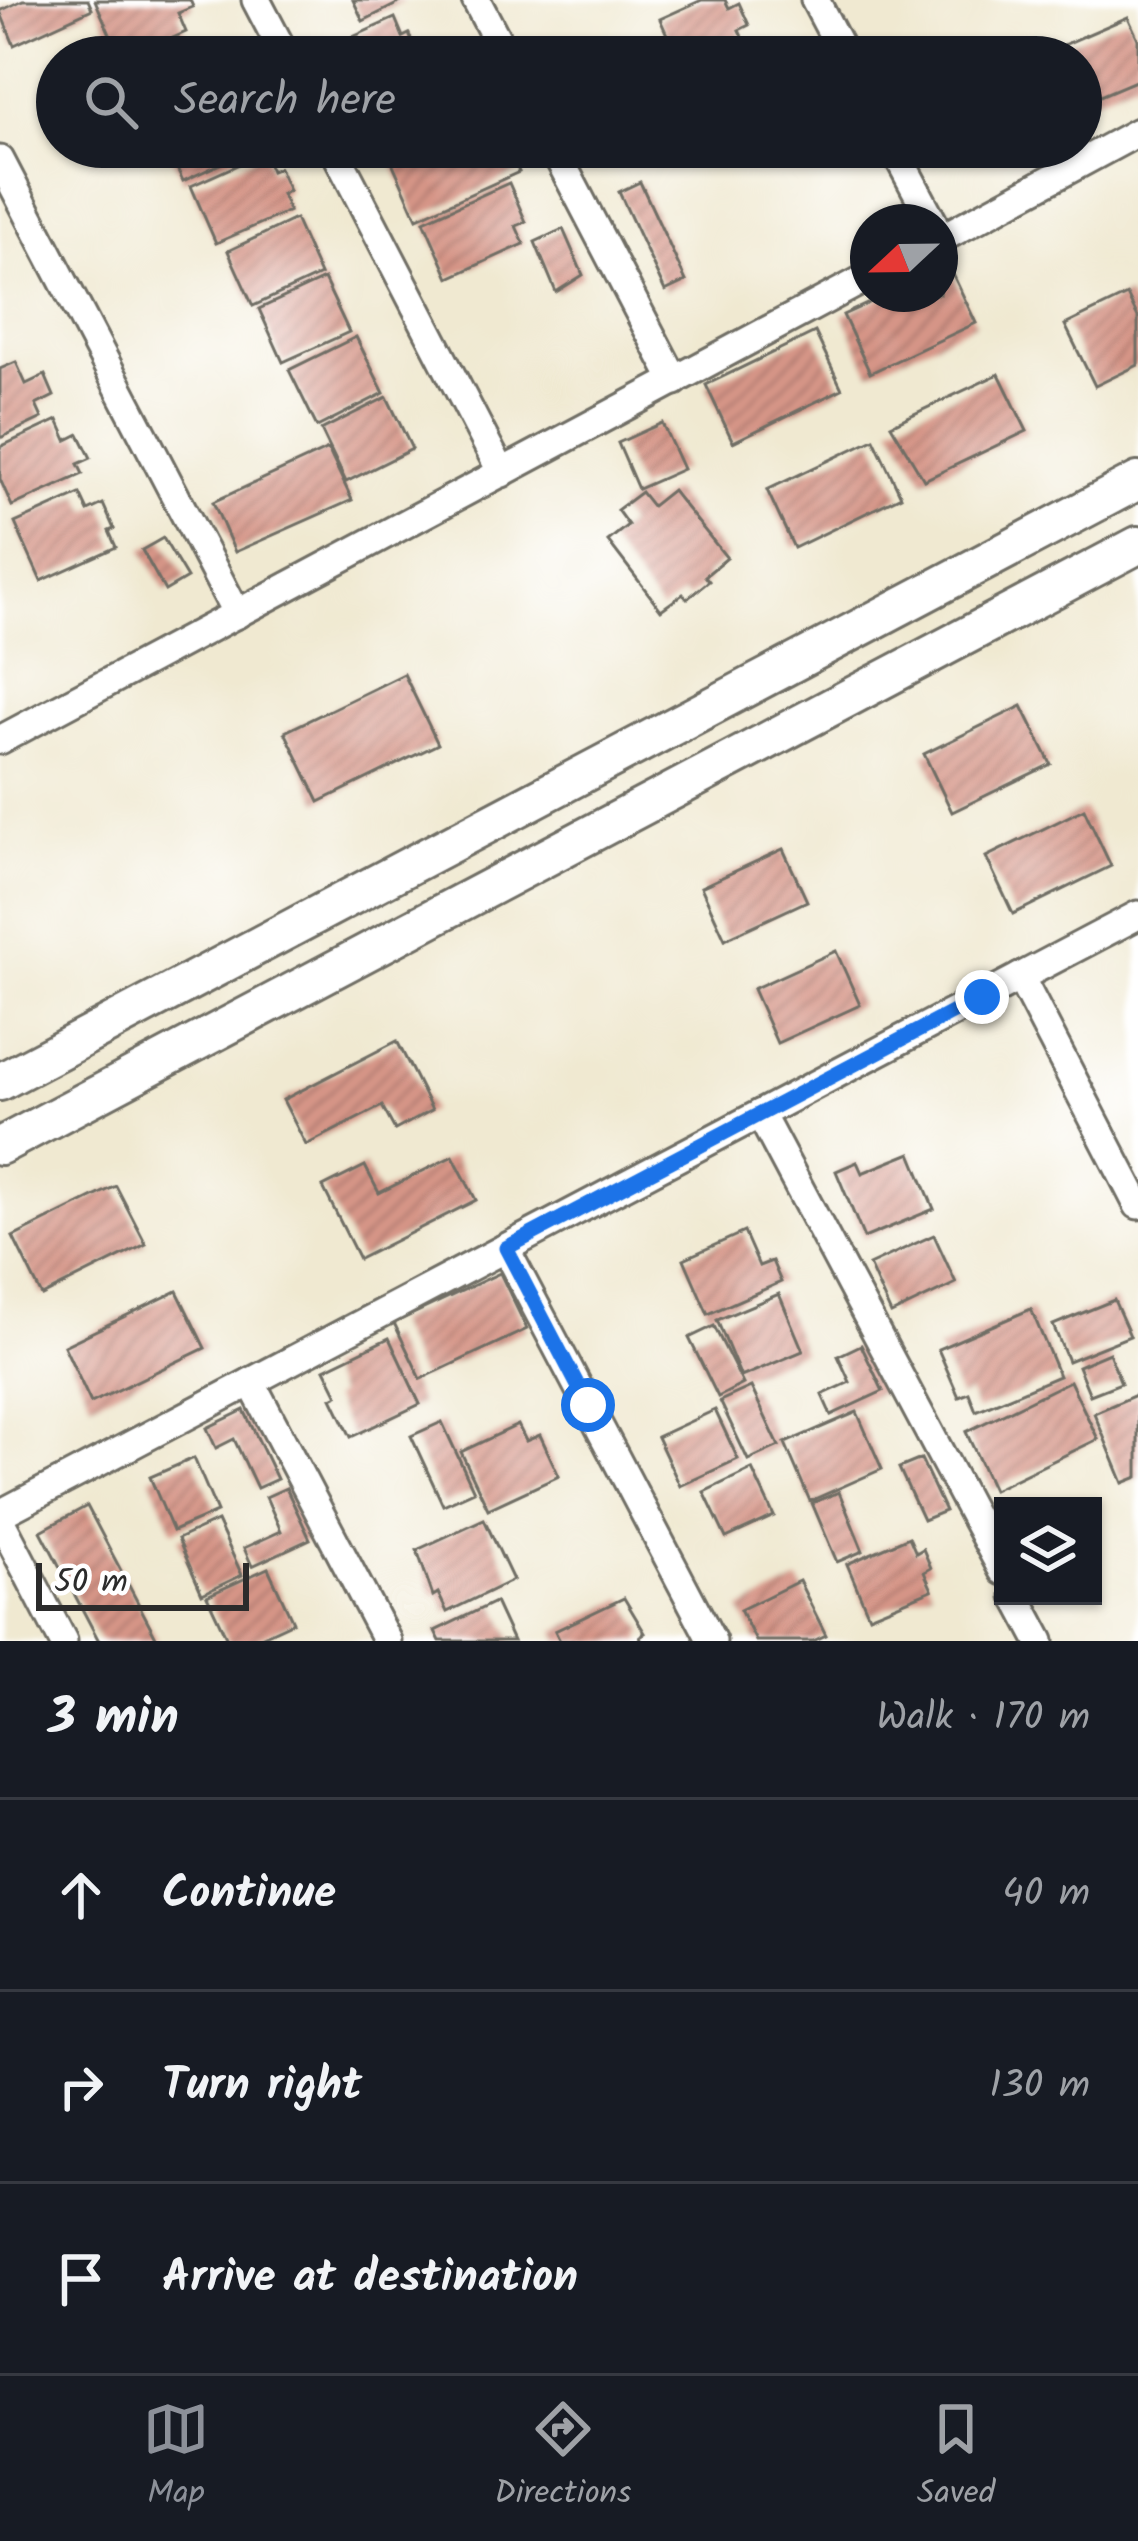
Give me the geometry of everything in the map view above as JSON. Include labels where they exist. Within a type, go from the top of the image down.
[{"type":"main road","points":[[0,1082],[1138,481]]},
{"type":"main road","points":[[0,1146],[1138,545]]},
{"type":"street","points":[[256,0],[275,36]]},
{"type":"street","points":[[476,0],[495,36]]},
{"type":"street","points":[[815,0],[834,36]]},
{"type":"street","points":[[1102,151],[1138,132]]},
{"type":"street","points":[[0,160],[237,614]]},
{"type":"street","points":[[344,168],[502,473]]},
{"type":"street","points":[[564,168],[675,381]]},
{"type":"street","points":[[904,168],[923,204]]},
{"type":"street","points":[[958,227],[1070,168]]},
{"type":"street","points":[[0,740],[850,288]]},
{"type":"street","points":[[63,1641],[0,1517],[1138,915]]},
{"type":"street","points":[[1020,977],[1138,1205]]},
{"type":"street","points":[[760,1114],[994,1554]]},
{"type":"street","points":[[506,1248],[712,1641]]},
{"type":"street","points":[[251,1382],[387,1641]]},
{"type":"street","points":[[1021,1605],[1040,1641]]},
{"type":"building","points":[[23,0],[88,0],[92,9],[14,45],[0,11]]},
{"type":"building","points":[[95,0],[190,0],[193,7],[178,13],[186,32],[177,36],[111,36]]},
{"type":"building","points":[[353,0],[405,0],[363,21]]},
{"type":"building","points":[[702,0],[725,0],[729,8],[739,3],[749,25],[739,30],[742,36],[668,36],[660,19]]},
{"type":"building","points":[[1128,17],[1138,39],[1138,80],[1102,95],[1102,36],[1084,36]]},
{"type":"building","points":[[395,18],[403,36],[355,36]]},
{"type":"building","points":[[177,168],[211,168],[183,181]]},
{"type":"building","points":[[231,168],[279,168],[289,191],[282,194],[289,211],[216,243],[191,186]]},
{"type":"building","points":[[395,168],[517,168],[519,172],[417,218]]},
{"type":"building","points":[[640,182],[686,281],[665,291],[619,192]]},
{"type":"building","points":[[509,183],[526,222],[516,226],[524,244],[449,278],[424,221]]},
{"type":"building","points":[[295,219],[320,275],[253,306],[228,251]]},
{"type":"building","points":[[563,229],[583,275],[556,292],[535,242]]},
{"type":"building","points":[[324,279],[349,332],[283,362],[259,309]]},
{"type":"building","points":[[958,285],[976,323],[870,373],[843,315],[958,312]]},
{"type":"building","points":[[1127,295],[1138,317],[1138,365],[1095,386],[1065,325]]},
{"type":"building","points":[[815,332],[842,389],[733,442],[706,385]]},
{"type":"building","points":[[356,337],[384,393],[317,427],[289,370]]},
{"type":"building","points":[[16,362],[26,384],[45,375],[54,396],[36,405],[42,418],[0,438],[0,369]]},
{"type":"building","points":[[999,374],[1027,431],[924,480],[891,425]]},
{"type":"building","points":[[387,397],[412,449],[346,482],[321,430]]},
{"type":"building","points":[[58,420],[67,440],[79,434],[91,458],[78,464],[83,474],[12,506],[0,479],[0,447]]},
{"type":"building","points":[[662,423],[683,469],[638,489],[618,443]]},
{"type":"building","points":[[874,439],[901,496],[794,548],[767,490]]},
{"type":"building","points":[[328,449],[352,500],[235,552],[213,502]]},
{"type":"building","points":[[672,490],[727,558],[687,599],[683,594],[661,610],[608,541],[628,525],[617,510],[641,492],[652,506]]},
{"type":"building","points":[[80,494],[88,511],[103,504],[116,547],[41,581],[15,523]]},
{"type":"building","points":[[163,538],[187,578],[165,591],[142,550]]},
{"type":"building","points":[[404,674],[438,744],[319,802],[285,732]]},
{"type":"building","points":[[1022,706],[1051,764],[952,812],[924,754]]},
{"type":"building","points":[[1084,809],[1111,866],[1013,914],[986,857]]},
{"type":"building","points":[[783,849],[807,901],[725,939],[701,887]]},
{"type":"building","points":[[836,951],[860,1005],[777,1043],[753,989]]},
{"type":"building","points":[[397,1041],[432,1110],[395,1130],[382,1106],[306,1145],[283,1100]]},
{"type":"building","points":[[911,1153],[934,1209],[864,1238],[836,1171],[857,1162],[862,1173]]},
{"type":"building","points":[[453,1156],[476,1200],[359,1259],[323,1187],[365,1166],[379,1193]]},
{"type":"building","points":[[116,1186],[146,1244],[42,1296],[13,1237]]},
{"type":"building","points":[[744,1232],[759,1266],[772,1261],[781,1282],[708,1314],[684,1259]]},
{"type":"building","points":[[934,1235],[956,1283],[891,1314],[869,1265]]},
{"type":"building","points":[[500,1273],[527,1329],[421,1379],[394,1323]]},
{"type":"building","points":[[177,1291],[205,1348],[91,1403],[64,1346]]},
{"type":"building","points":[[779,1294],[803,1351],[741,1377],[717,1320]]},
{"type":"building","points":[[1114,1300],[1130,1336],[1068,1361],[1053,1325]]},
{"type":"building","points":[[1031,1309],[1059,1376],[976,1411],[969,1393],[959,1397],[938,1349]]},
{"type":"building","points":[[714,1326],[743,1384],[718,1397],[689,1338]]},
{"type":"building","points":[[389,1338],[420,1404],[351,1437],[332,1398],[338,1395],[325,1369]]},
{"type":"building","points":[[861,1345],[883,1391],[831,1415],[822,1395],[850,1382],[838,1356]]},
{"type":"building","points":[[1109,1353],[1121,1383],[1090,1395],[1078,1366]]},
{"type":"building","points":[[1070,1381],[1098,1439],[993,1490],[966,1432]]},
{"type":"building","points":[[751,1387],[779,1446],[748,1460],[720,1401]]},
{"type":"building","points":[[1138,1394],[1138,1477],[1123,1483],[1094,1413]]},
{"type":"building","points":[[244,1410],[277,1479],[257,1488],[234,1439],[216,1448],[207,1428]]},
{"type":"building","points":[[715,1410],[738,1459],[680,1486],[657,1437]]},
{"type":"building","points":[[857,1412],[882,1469],[810,1501],[785,1443]]},
{"type":"building","points":[[442,1422],[474,1491],[443,1505],[411,1436]]},
{"type":"building","points":[[518,1425],[526,1441],[540,1435],[559,1476],[488,1509],[461,1452]]},
{"type":"building","points":[[194,1458],[217,1512],[173,1531],[150,1477]]},
{"type":"building","points":[[921,1459],[945,1511],[923,1520],[899,1468]]},
{"type":"building","points":[[752,1469],[774,1516],[726,1538],[704,1492]]},
{"type":"building","points":[[286,1488],[310,1539],[252,1566],[244,1548],[281,1531],[266,1497]]},
{"type":"building","points":[[839,1492],[863,1551],[837,1562],[812,1503]]},
{"type":"building","points":[[87,1506],[158,1641],[99,1641],[41,1531]]},
{"type":"building","points":[[484,1519],[513,1580],[447,1612],[438,1593],[433,1596],[417,1550]]},
{"type":"building","points":[[217,1521],[242,1575],[202,1594],[178,1539]]},
{"type":"building","points":[[909,1537],[916,1553],[923,1549],[931,1568],[924,1572],[932,1590],[869,1616],[847,1564]]},
{"type":"building","points":[[268,1568],[293,1622],[252,1641],[228,1641],[207,1596]]},
{"type":"building","points":[[799,1581],[826,1635],[813,1641],[756,1641],[740,1610]]},
{"type":"building","points":[[624,1598],[645,1633],[640,1636],[642,1641],[560,1641],[555,1631]]},
{"type":"building","points":[[495,1602],[513,1641],[440,1641],[435,1631]]},
{"type":"route","points":[[588,1405],[506,1248],[982,997]]}]
